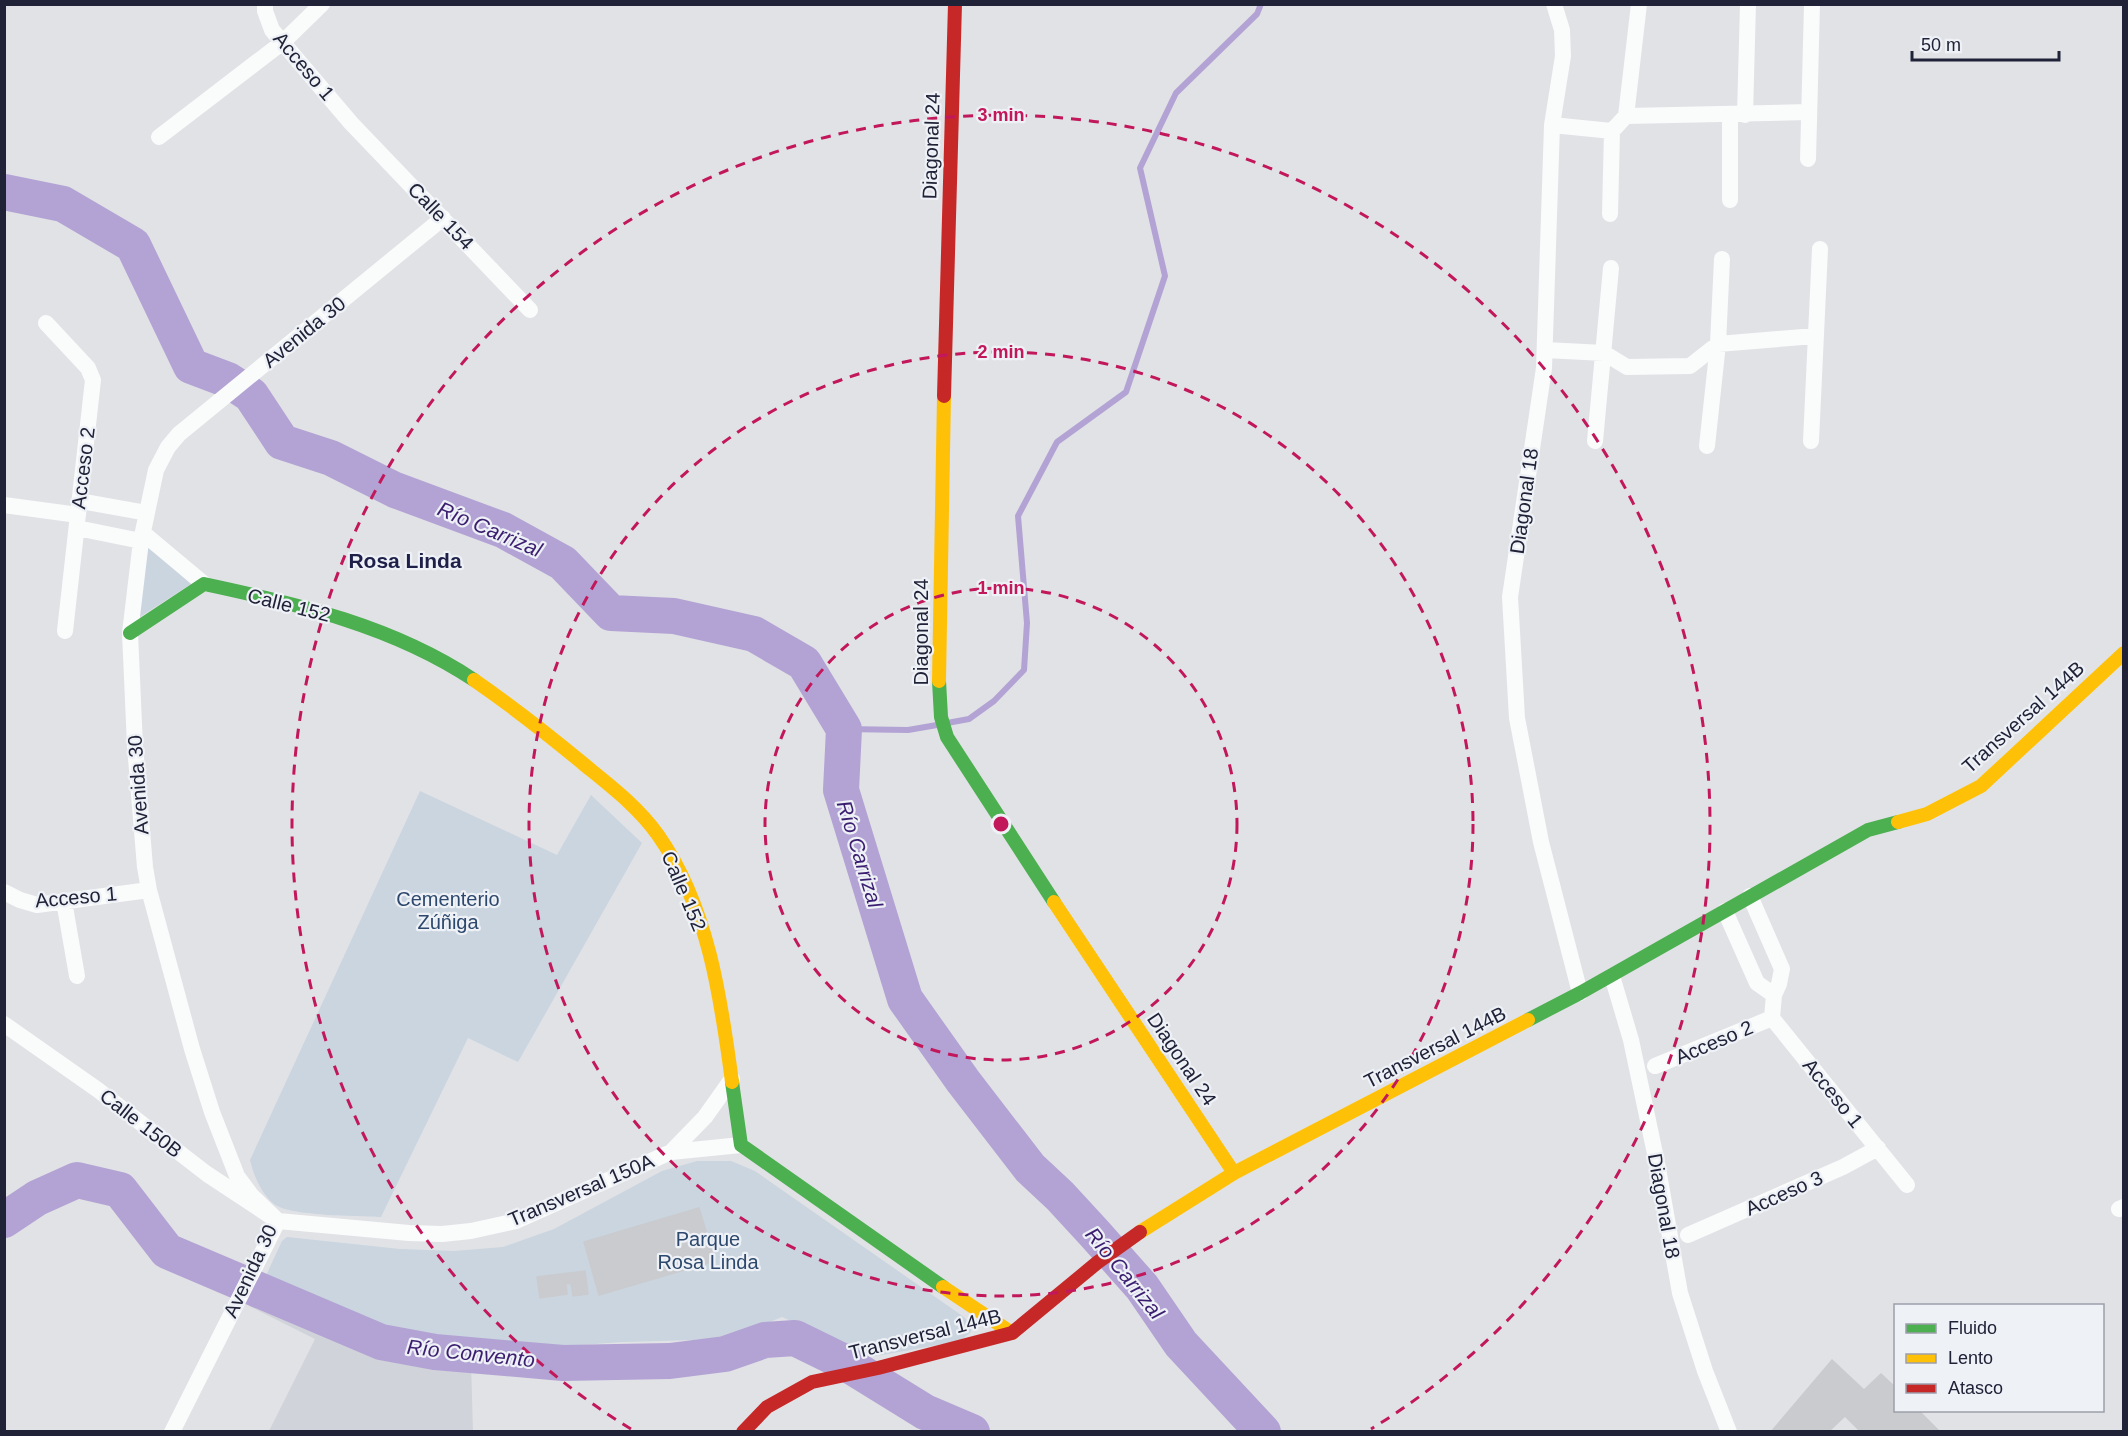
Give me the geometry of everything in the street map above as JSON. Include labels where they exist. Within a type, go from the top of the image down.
[{"type":"street","name":"Acceso 1","points":[[265,4],[265,11],[272,30],[351,123]]},
{"type":"street","points":[[159,137],[283,42],[322,4]]},
{"type":"street","name":"Diagonal 24","points":[[955,4],[938,659],[941,717],[947,737],[975,782],[1234,1173]]},
{"type":"street","name":"Diagonal 18","points":[[1554,4],[1562,30],[1563,56],[1552,125],[1545,350],[1510,608],[1517,718],[1541,842],[1580,993]]},
{"type":"street","points":[[1610,214],[1612,131],[1626,116],[1639,4]]},
{"type":"street","points":[[1730,200],[1748,4]]},
{"type":"street","points":[[1808,159],[1812,4]]},
{"type":"street","points":[[1626,116],[1809,112]]},
{"type":"street","name":"Calle 154","points":[[351,123],[530,310]]},
{"type":"street","points":[[1552,125],[1612,131]]},
{"type":"street","name":"Avenida 30","points":[[172,1431],[278,1221],[251,1195],[237,1176],[212,1112],[192,1048],[149,890],[145,867],[135,746],[130,633],[142,537],[156,471],[161,458],[179,434],[443,218]]},
{"type":"street","points":[[1811,441],[1820,249]]},
{"type":"street","points":[[1707,446],[1718,344],[1722,259]]},
{"type":"street","points":[[1595,441],[1611,268]]},
{"type":"street","name":"Acceso 2","points":[[46,322],[88,368],[93,380],[65,631]]},
{"type":"street","points":[[1545,350],[1604,353],[1628,367],[1690,366],[1718,344],[1815,336]]},
{"type":"street","points":[[4,505],[78,515],[147,513]]},
{"type":"street","points":[[78,515],[142,537]]},
{"type":"street","name":"Calle 152","points":[[142,537],[204,584],[339,617],[429,653],[507,703],[624,799],[649,824],[666,847],[695,908],[714,974],[724,1021],[741,1144]]},
{"type":"street","points":[[130,633],[204,584]]},
{"type":"street","name":"Transversal 144B","points":[[743,1431],[767,1407],[812,1382],[878,1368],[1012,1333],[1098,1262],[1234,1173],[1612,976],[1868,830],[1927,814],[1981,786],[2124,653]]},
{"type":"street","name":"Acceso 1","points":[[4,892],[37,905],[149,890]]},
{"type":"street","points":[[1750,896],[1782,969],[1774,995],[1772,1018]]},
{"type":"street","points":[[64,901],[77,976]]},
{"type":"street","points":[[1725,910],[1757,983],[1774,995]]},
{"type":"street","name":"Diagonal 18","points":[[1612,976],[1635,1062],[1657,1163],[1680,1293],[1705,1371],[1729,1431]]},
{"type":"street","name":"Acceso 1","points":[[1772,1018],[1908,1185]]},
{"type":"street","name":"Acceso 2","points":[[1656,1066],[1772,1018]]},
{"type":"street","name":"Calle 150B","points":[[4,1024],[98,1090],[207,1174],[278,1221]]},
{"type":"street","points":[[671,1152],[705,1116],[732,1079]]},
{"type":"street","points":[[741,1144],[1012,1333]]},
{"type":"street","name":"Transversal 150A","points":[[278,1221],[442,1234],[483,1229],[516,1221],[671,1152],[741,1144]]},
{"type":"street","name":"Acceso 3","points":[[1688,1235],[1843,1167],[1878,1148]]},
{"type":"shaded area","points":[[254,1296],[396,1356],[471,1363],[473,1431],[269,1431],[315,1339],[249,1306]]},
{"type":"green space","points":[[148,546],[191,584],[138,618]]},
{"type":"green space","name":"Cementerio Zúñiga","points":[[420,791],[557,855],[591,795],[642,843],[518,1062],[468,1038],[381,1217],[325,1215],[282,1208],[269,1200],[256,1178],[250,1160]]},
{"type":"green space","name":"Parque Rosa Linda","points":[[697,1161],[731,1161],[755,1171],[964,1317],[971,1325],[971,1332],[960,1341],[871,1357],[782,1317],[728,1339],[623,1342],[525,1349],[425,1339],[263,1282],[282,1241],[287,1237],[400,1249],[454,1251],[503,1247],[554,1229],[662,1171]]},
{"type":"building","points":[[699,1208],[715,1261],[599,1295],[584,1242]]},
{"type":"building","points":[[585,1271],[588,1294],[573,1296],[571,1283],[566,1284],[567,1294],[540,1298],[537,1277]]},
{"type":"building","points":[[1832,1360],[1864,1390],[1881,1374],[1894,1386],[1894,1412],[1920,1412],[1940,1432],[1861,1432],[1845,1416],[1828,1432],[1771,1432]]},
{"type":"waterway","points":[[947,723],[969,719],[994,701],[1024,670],[1027,623],[1018,516],[1057,442],[1126,392],[1165,276],[1140,168],[1176,93],[1257,14],[1261,4]]},
{"type":"waterway","name":"Río Carrizal","points":[[4,192],[63,204],[133,245],[191,366],[228,380],[251,395],[282,442],[331,458],[395,490],[503,530],[563,563],[611,613],[674,616],[754,634],[804,663],[844,729],[841,790],[905,999],[963,1081],[1030,1168],[1060,1196],[1142,1287],[1181,1344],[1263,1432]]},
{"type":"waterway","points":[[844,729],[908,730],[937,725]]},
{"type":"waterway","name":"Río Convento","points":[[4,1220],[37,1198],[77,1180],[120,1190],[167,1251],[381,1342],[435,1352],[563,1363],[670,1361],[725,1354],[765,1340],[795,1338],[844,1362],[925,1412],[972,1432]]},
{"type":"traffic: fast","points":[[130,633],[204,584],[309,609],[378,631],[443,661],[474,680]]},
{"type":"traffic: fast","points":[[939,681],[941,717],[947,737],[1054,902]]},
{"type":"traffic: fast","points":[[1528,1020],[1868,830],[1898,822]]},
{"type":"traffic: fast","points":[[732,1082],[741,1145],[943,1287]]},
{"type":"traffic: slow","points":[[939,681],[944,396]]},
{"type":"traffic: slow","points":[[1898,822],[1927,814],[1981,786],[2124,653]]},
{"type":"traffic: slow","points":[[474,680],[531,722],[615,790],[634,807],[658,835],[689,892],[710,954],[723,1018],[732,1082]]},
{"type":"traffic: slow","points":[[1054,902],[1234,1173]]},
{"type":"traffic: slow","points":[[1140,1232],[1234,1173],[1528,1020]]},
{"type":"traffic: slow","points":[[943,1287],[1012,1333]]},
{"type":"traffic: jam","points":[[944,396],[955,4]]},
{"type":"traffic: jam","points":[[743,1432],[767,1407],[812,1382],[878,1368],[1012,1333],[1098,1262],[1140,1232]]},
{"type":"district","name":"Rosa Linda","points":[[405,560]]}]
